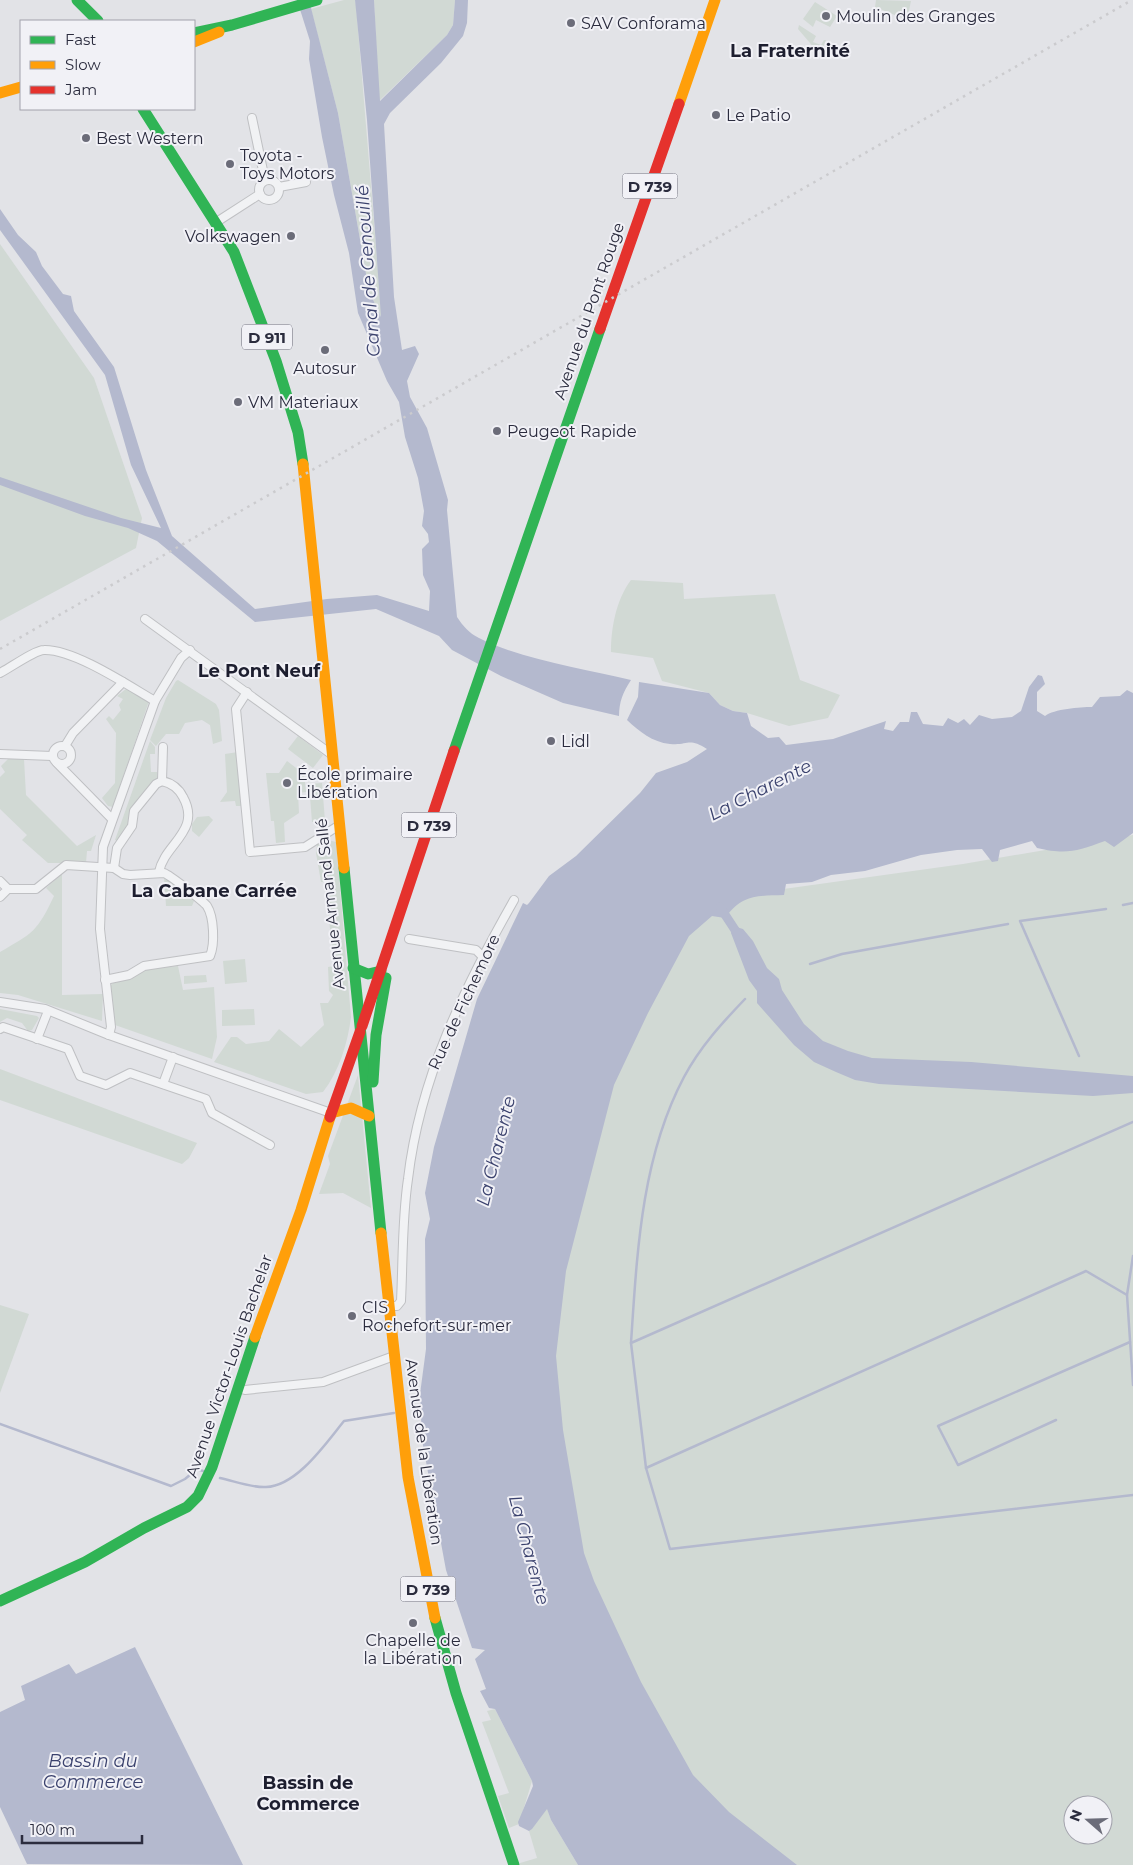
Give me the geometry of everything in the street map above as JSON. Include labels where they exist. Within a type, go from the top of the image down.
[{"type":"main road","points":[[195,33],[232,25],[317,0]]},
{"type":"main road","name":"Avenue du Pont Rouge","points":[[387,955],[481,672],[715,0]]},
{"type":"main road","points":[[78,1],[88,20]]},
{"type":"main road","points":[[78,1],[97,20]]},
{"type":"main road","points":[[195,42],[232,25]]},
{"type":"main road","points":[[0,93],[20,87]]},
{"type":"main road","name":"D 911","points":[[144,110],[215,223]]},
{"type":"main road","name":"Avenue Armand Sallé","points":[[215,223],[234,252],[276,361],[298,432],[306,479],[338,826],[360,1032]]},
{"type":"main road","name":"D 739","points":[[360,1032],[387,955]]},
{"type":"main road","name":"D 739","points":[[372,1140],[374,1058],[380,1003],[387,975],[387,955]]},
{"type":"main road","points":[[353,968],[368,974],[381,971]]},
{"type":"main road","name":"Avenue de la Libération","points":[[360,1032],[394,1356],[411,1496],[429,1594],[454,1684],[514,1865]]},
{"type":"main road","name":"Avenue Victor-Louis Bachelar","points":[[0,1601],[85,1562],[140,1530],[186,1507],[198,1496],[206,1483],[212,1467],[300,1210],[331,1112],[360,1032]]},
{"type":"main road","points":[[331,1112],[352,1106],[369,1116]]},
{"type":"street","points":[[252,118],[265,180]]},
{"type":"street","points":[[265,180],[272,180],[279,187],[277,197],[271,200],[264,199],[260,194],[259,187],[265,180]]},
{"type":"street","points":[[279,187],[306,182]]},
{"type":"street","points":[[215,223],[260,194]]},
{"type":"street","points":[[145,619],[331,754]]},
{"type":"street","points":[[0,673],[42,650],[70,656],[123,682],[155,701]]},
{"type":"street","points":[[109,1035],[111,1027],[100,929],[103,847],[155,701],[181,658],[190,650]]},
{"type":"street","points":[[52,756],[56,748],[65,746],[73,733],[123,682]]},
{"type":"street","points":[[247,692],[236,709],[250,852],[305,847],[338,826]]},
{"type":"street","points":[[65,746],[71,752],[69,761],[74,778]]},
{"type":"street","points":[[162,746],[162,781]]},
{"type":"street","points":[[0,754],[52,756]]},
{"type":"street","points":[[52,756],[112,819]]},
{"type":"street","points":[[58,764],[64,764],[69,761]]},
{"type":"street","points":[[114,868],[117,848],[132,826],[134,811],[156,784],[162,781],[173,785],[182,795],[185,801],[188,821],[184,832],[162,861],[159,872]]},
{"type":"street","points":[[0,882],[8,889],[36,889],[66,865],[114,868],[123,874],[130,875],[159,872],[168,874],[206,905],[210,914],[212,940],[210,956],[207,958],[144,966],[129,975],[105,980]]},
{"type":"street","points":[[0,897],[8,889]]},
{"type":"street","name":"Rue de Fichemore","points":[[389,1306],[397,1306],[401,1301],[408,1180],[416,1132],[430,1074],[482,956],[514,900]]},
{"type":"street","points":[[409,939],[476,950],[482,956]]},
{"type":"street","points":[[0,1002],[48,1010],[109,1035],[331,1112]]},
{"type":"street","points":[[37,1039],[48,1010]]},
{"type":"street","points":[[0,1028],[3,1027],[68,1049],[80,1076],[106,1085],[130,1073],[206,1099],[212,1113],[270,1145]]},
{"type":"street","points":[[163,1084],[173,1057]]},
{"type":"street","points":[[238,1388],[245,1390],[323,1382],[394,1356]]},
{"type":"shaded area","points":[[344,0],[355,0],[356,5],[382,319],[369,291],[338,113],[311,9]]},
{"type":"shaded area","points":[[374,0],[455,0],[453,25],[447,35],[379,101]]},
{"type":"shaded area","points":[[876,0],[911,1],[907,20],[875,7]]},
{"type":"shaded area","points":[[815,2],[837,16],[830,27],[816,20],[813,27],[803,19]]},
{"type":"shaded area","points":[[799,25],[816,36],[813,42],[821,45],[826,40],[821,53],[823,54],[822,57],[798,29]]},
{"type":"shaded area","points":[[0,244],[94,378],[142,518],[136,548],[0,621]]},
{"type":"shaded area","points":[[631,580],[683,583],[684,599],[775,594],[800,680],[840,695],[828,718],[789,726],[747,713],[733,711],[720,705],[709,693],[662,681],[653,658],[611,652],[615,614]]},
{"type":"shaded area","points":[[178,680],[216,704],[219,710],[222,741],[213,744],[210,725],[202,720],[185,723],[179,734],[166,734],[156,746],[150,740],[166,698]]},
{"type":"shaded area","points":[[126,689],[149,701],[113,807],[108,806],[102,798],[115,783],[116,733],[106,719],[109,716],[113,720],[121,710],[119,705],[123,699],[117,696]]},
{"type":"shaded area","points":[[298,736],[323,755],[313,768],[288,749]]},
{"type":"shaded area","points":[[150,741],[155,747],[155,754],[150,754],[151,772],[157,772],[157,778],[134,806],[130,825],[118,841],[115,840]]},
{"type":"shaded area","points":[[238,752],[243,806],[236,806],[235,801],[220,802],[227,792],[225,754]]},
{"type":"shaded area","points":[[8,759],[24,759],[26,795],[77,846],[96,835],[91,851],[87,851],[86,863],[48,863],[22,840],[27,835],[0,809],[0,777],[5,772],[1,766]]},
{"type":"shaded area","points":[[287,761],[304,774],[306,792],[298,793],[299,813],[284,823],[285,842],[276,843],[274,821],[271,821],[266,773],[279,773]]},
{"type":"shaded area","points":[[322,783],[325,821],[312,822],[309,784]]},
{"type":"shaded area","points":[[209,816],[213,820],[199,837],[192,831],[192,824],[197,817]]},
{"type":"shaded area","points":[[1133,835],[1133,1865],[779,1865],[700,1813],[540,1502],[583,1073],[712,899],[963,864]]},
{"type":"shaded area","points":[[324,839],[336,842],[351,1017],[342,1056],[329,1084],[323,1092],[306,1094],[214,1062],[231,1037],[237,1037],[246,1044],[269,1041],[279,1029],[301,1047],[324,1025],[320,1003],[328,1003],[333,995],[329,991],[328,967],[334,966],[325,882],[321,882],[316,853],[317,845]]},
{"type":"shaded area","points":[[62,874],[62,995],[103,994],[102,1021],[18,995],[0,993],[0,952],[20,940],[38,925],[54,896],[46,888]]},
{"type":"shaded area","points":[[164,876],[194,901],[192,906],[166,906]]},
{"type":"shaded area","points":[[245,959],[247,982],[225,984],[223,961]]},
{"type":"shaded area","points":[[178,966],[183,990],[214,987],[217,1037],[212,1059],[115,1025],[110,986],[114,982],[134,977],[145,969]]},
{"type":"shaded area","points":[[206,975],[207,982],[184,984],[184,976]]},
{"type":"shaded area","points":[[0,1009],[39,1018],[32,1030],[28,1031],[22,1023],[7,1018],[0,1022]]},
{"type":"shaded area","points":[[254,1009],[255,1025],[222,1026],[222,1010]]},
{"type":"shaded area","points":[[0,1069],[197,1143],[189,1158],[182,1164],[0,1100]]},
{"type":"shaded area","points":[[358,1075],[371,1208],[343,1193],[319,1194],[330,1164],[328,1156]]},
{"type":"shaded area","points":[[0,1305],[29,1314],[0,1393]]},
{"type":"shaded area","points":[[495,1709],[532,1781],[519,1824],[509,1828],[498,1796],[509,1793],[482,1722],[491,1720],[487,1711]]},
{"type":"shaded area","points":[[547,1808],[551,1820],[578,1865],[520,1865],[520,1863],[537,1858],[529,1831]]},
{"type":"water","points":[[297,0],[309,0],[338,113],[369,291],[381,317],[367,120],[355,0],[374,0],[380,101],[447,35],[453,25],[455,0],[468,0],[467,23],[463,36],[441,63],[390,113],[384,124],[394,297],[402,350],[415,346],[419,354],[407,381],[410,397],[427,428],[448,500],[447,510],[457,617],[472,634],[514,652],[631,680],[622,697],[619,716],[563,703],[501,676],[452,650],[439,636],[376,609],[255,622],[157,541],[128,528],[85,516],[0,485],[0,477],[121,518],[161,528],[131,465],[105,375],[0,230],[0,209],[18,235],[36,252],[42,266],[63,294],[71,296],[74,311],[114,367],[146,470],[172,536],[255,609],[327,599],[377,595],[429,611],[430,591],[423,575],[422,549],[429,542],[428,534],[422,526],[424,511],[418,478],[405,437],[399,402],[387,381],[358,313],[349,253],[322,137],[309,59],[310,41]]},
{"type":"water","name":"La Charente","points":[[1038,675],[1042,676],[1045,684],[1037,692],[1037,711],[1045,716],[1061,710],[1092,707],[1100,697],[1120,696],[1127,690],[1133,693],[1133,833],[1114,847],[1105,841],[1072,851],[1037,848],[1032,841],[1000,850],[998,861],[992,862],[982,849],[921,855],[865,871],[831,875],[812,882],[786,884],[784,895],[758,896],[744,900],[725,918],[712,916],[689,936],[648,1013],[614,1085],[566,1271],[556,1356],[563,1430],[584,1553],[594,1581],[641,1682],[693,1775],[729,1812],[797,1865],[578,1865],[551,1820],[547,1809],[529,1831],[519,1826],[518,1822],[533,1786],[532,1781],[495,1709],[489,1708],[480,1691],[486,1689],[475,1659],[485,1650],[472,1648],[446,1570],[422,1440],[420,1394],[426,1349],[425,1239],[430,1219],[425,1193],[434,1147],[477,999],[523,903],[527,905],[549,876],[576,856],[640,793],[656,773],[687,762],[707,749],[696,743],[670,744],[652,739],[627,720],[638,697],[639,682],[709,693],[720,705],[733,711],[747,713],[751,726],[768,738],[779,737],[786,745],[833,739],[886,721],[884,729],[893,731],[900,722],[909,722],[911,712],[917,712],[923,724],[943,726],[948,718],[958,723],[964,719],[970,725],[979,715],[992,719],[1012,717],[1021,711],[1029,687]]},
{"type":"water","points":[[733,926],[743,929],[753,941],[767,968],[779,979],[782,990],[804,1024],[823,1041],[872,1058],[971,1062],[1133,1076],[1133,1093],[1093,1096],[879,1084],[855,1080],[814,1062],[794,1045],[757,1003],[757,991],[749,980],[731,933]]},
{"type":"water","name":"Bassin du Commerce","points":[[135,1647],[243,1865],[27,1864],[0,1807],[0,1712],[25,1700],[21,1686],[69,1664],[76,1674]]},
{"type":"waterway","points":[[1123,905],[1133,903]]},
{"type":"waterway","points":[[720,907],[739,936]]},
{"type":"waterway","points":[[1079,1056],[1020,921],[1106,909]]},
{"type":"waterway","points":[[810,964],[842,954],[1008,924]]},
{"type":"waterway","points":[[631,1343],[639,1241],[650,1173],[658,1140],[670,1108],[690,1066],[712,1036],[745,999]]},
{"type":"waterway","points":[[646,1468],[631,1343],[1133,1122]]},
{"type":"waterway","points":[[1127,1295],[1133,1256]]},
{"type":"waterway","points":[[1133,1385],[1127,1295],[1086,1271],[646,1468],[670,1549],[1133,1495]]},
{"type":"waterway","points":[[1056,1420],[958,1465],[938,1426],[1130,1342]]},
{"type":"waterway","points":[[415,1412],[423,1412]]},
{"type":"waterway","points":[[220,1478],[255,1486],[278,1485],[289,1479],[310,1462],[344,1421],[394,1413]]},
{"type":"waterway","points":[[0,1424],[171,1486],[185,1479],[197,1469],[203,1471]]},
{"type":"railway","points":[[0,649],[1132,0]]},
{"type":"traffic: fast","points":[[77,0],[97,20]]},
{"type":"traffic: fast","points":[[195,33],[232,25],[317,0]]},
{"type":"traffic: fast","points":[[144,110],[234,252],[276,361],[298,432],[303,464]]},
{"type":"traffic: fast","points":[[454,751],[600,329]]},
{"type":"traffic: fast","points":[[344,868],[381,1233]]},
{"type":"traffic: fast","points":[[353,968],[368,974],[381,971]]},
{"type":"traffic: fast","points":[[373,1082],[376,1035],[386,978]]},
{"type":"traffic: fast","points":[[0,1601],[85,1562],[144,1528],[187,1507],[198,1496],[212,1467],[255,1337]]},
{"type":"traffic: fast","points":[[435,1618],[456,1693],[514,1865]]},
{"type":"traffic: slow","points":[[679,104],[715,0]]},
{"type":"traffic: slow","points":[[195,42],[219,32]]},
{"type":"traffic: slow","points":[[0,93],[20,87]]},
{"type":"traffic: slow","points":[[303,464],[344,868]]},
{"type":"traffic: slow","points":[[331,1113],[351,1108],[369,1116]]},
{"type":"traffic: slow","points":[[255,1337],[301,1210],[330,1117]]},
{"type":"traffic: slow","points":[[381,1233],[408,1477],[435,1618]]},
{"type":"traffic: jam","points":[[600,329],[679,104]]},
{"type":"traffic: jam","points":[[362,1026],[454,751]]},
{"type":"traffic: jam","points":[[330,1117],[360,1032]]},
{"type":"place","name":"Moulin des Granges","points":[[826,16]]},
{"type":"place","name":"SAV Conforama","points":[[571,23]]},
{"type":"place","name":"Le Patio","points":[[716,115]]},
{"type":"place","name":"Best Western","points":[[86,138]]},
{"type":"place","name":"Toyota - Toys Motors","points":[[230,164]]},
{"type":"place","name":"Volkswagen","points":[[291,236]]},
{"type":"place","name":"Autosur","points":[[325,350]]},
{"type":"place","name":"VM Materiaux","points":[[238,402]]},
{"type":"place","name":"Peugeot Rapide","points":[[497,431]]},
{"type":"place","name":"Lidl","points":[[551,741]]},
{"type":"place","name":"École primaire Libération","points":[[287,783]]},
{"type":"place","name":"CIS Rochefort-sur-mer","points":[[352,1316]]},
{"type":"place","name":"Chapelle de la Libération","points":[[413,1623]]},
{"type":"district","name":"La Fraternité","points":[[790,51]]},
{"type":"district","name":"Le Pont Neuf","points":[[259,671]]},
{"type":"district","name":"La Cabane Carrée","points":[[214,891]]},
{"type":"district","name":"Bassin de Commerce","points":[[308,1794]]},
{"type":"water label","name":"Canal de Genouillé","points":[[368,271]]}]
